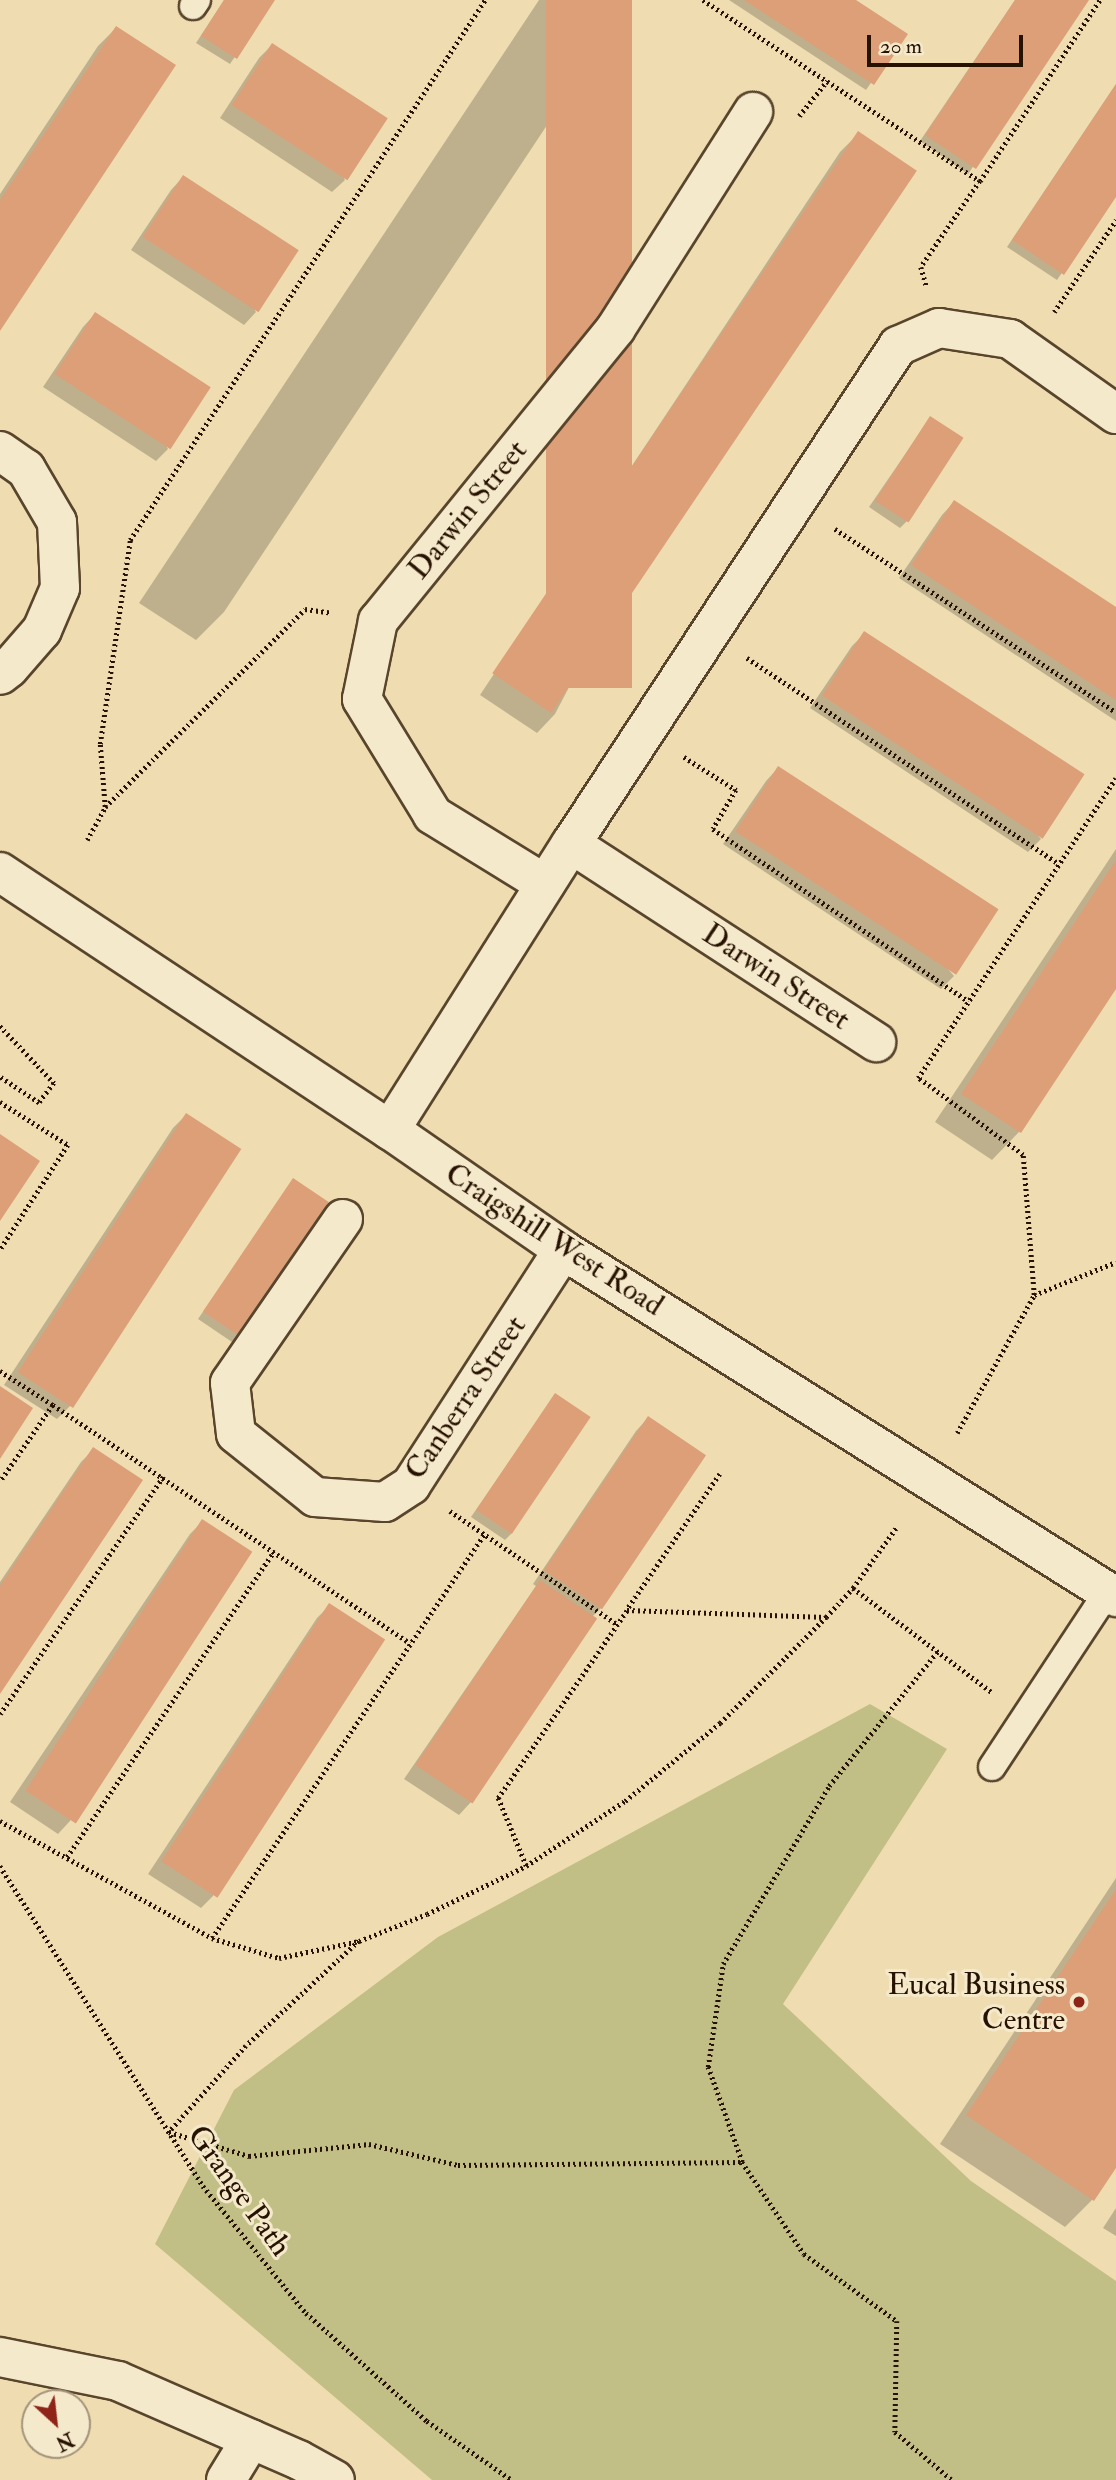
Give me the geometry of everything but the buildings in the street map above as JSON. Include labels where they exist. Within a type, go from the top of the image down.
[{"type":"street","name":"Darwin Street","points":[[545,884],[433,815],[362,699],[378,621],[616,328],[753,111]]},
{"type":"street","points":[[390,1130],[545,884],[898,346],[939,328],[1010,339],[1116,414]]},
{"type":"street","points":[[0,451],[26,469],[57,522],[60,588],[42,630],[0,675]]},
{"type":"street","name":"Darwin Street","points":[[571,844],[876,1042]]},
{"type":"street","name":"Craigshill West Road","points":[[0,872],[390,1130],[563,1250],[1112,1594]]},
{"type":"street","name":"Canberra Street","points":[[343,1219],[230,1383],[236,1434],[315,1497],[385,1502],[411,1485],[563,1250]]},
{"type":"street","points":[[0,2357],[118,2381],[251,2439],[335,2480]]},
{"type":"street","points":[[226,2480],[251,2439]]},
{"type":"lane","points":[[992,1767],[1024,1717],[1112,1594]]},
{"type":"path","points":[[105,807],[100,744],[130,540],[485,0]]},
{"type":"path","points":[[703,0],[980,181]]},
{"type":"path","points":[[939,328],[920,267],[1100,0]]},
{"type":"path","points":[[1027,351],[1116,220]]},
{"type":"path","points":[[794,502],[1116,712]]},
{"type":"path","points":[[87,840],[105,807],[305,609],[378,621]]},
{"type":"path","points":[[709,633],[1059,864]]},
{"type":"path","points":[[645,732],[736,790],[713,829],[968,1001]]},
{"type":"path","points":[[957,1433],[1034,1294],[1023,1155],[918,1078],[1116,778]]},
{"type":"path","points":[[0,1026],[54,1083],[39,1103],[0,1077]]},
{"type":"path","points":[[0,1102],[68,1145],[0,1250]]},
{"type":"path","points":[[1034,1294],[1116,1262]]},
{"type":"path","points":[[0,1371],[411,1643]]},
{"type":"path","points":[[0,1482],[53,1405]]},
{"type":"path","points":[[526,1866],[498,1798],[720,1474]]},
{"type":"path","points":[[0,1714],[163,1477]]},
{"type":"path","points":[[411,1485],[617,1624]]},
{"type":"path","points":[[0,1821],[212,1938],[279,1958],[359,1941],[427,1914],[526,1866],[625,1801],[720,1723],[826,1617],[853,1588],[896,1528]]},
{"type":"path","points":[[212,1938],[484,1534]]},
{"type":"path","points":[[67,1858],[274,1550]]},
{"type":"path","points":[[853,1588],[1024,1717]]},
{"type":"path","points":[[627,1609],[826,1617]]},
{"type":"path","points":[[938,1651],[829,1786],[723,1964],[708,2067],[742,2162],[804,2254],[897,2321],[895,2432],[952,2480]]},
{"type":"path","name":"Grange Path","points":[[0,1866],[203,2186],[306,2313],[427,2421],[512,2480]]},
{"type":"path","points":[[359,1941],[246,2046],[169,2132],[249,2156],[369,2144],[458,2165],[742,2162]]},
{"type":"shaded area","points":[[870,1704],[947,1749],[783,2004],[971,2181],[1116,2281],[1116,2480],[432,2480],[155,2244],[234,2090],[438,1937]]},
{"type":"place","name":"Eucal Business Centre","points":[[1079,2002]]}]
